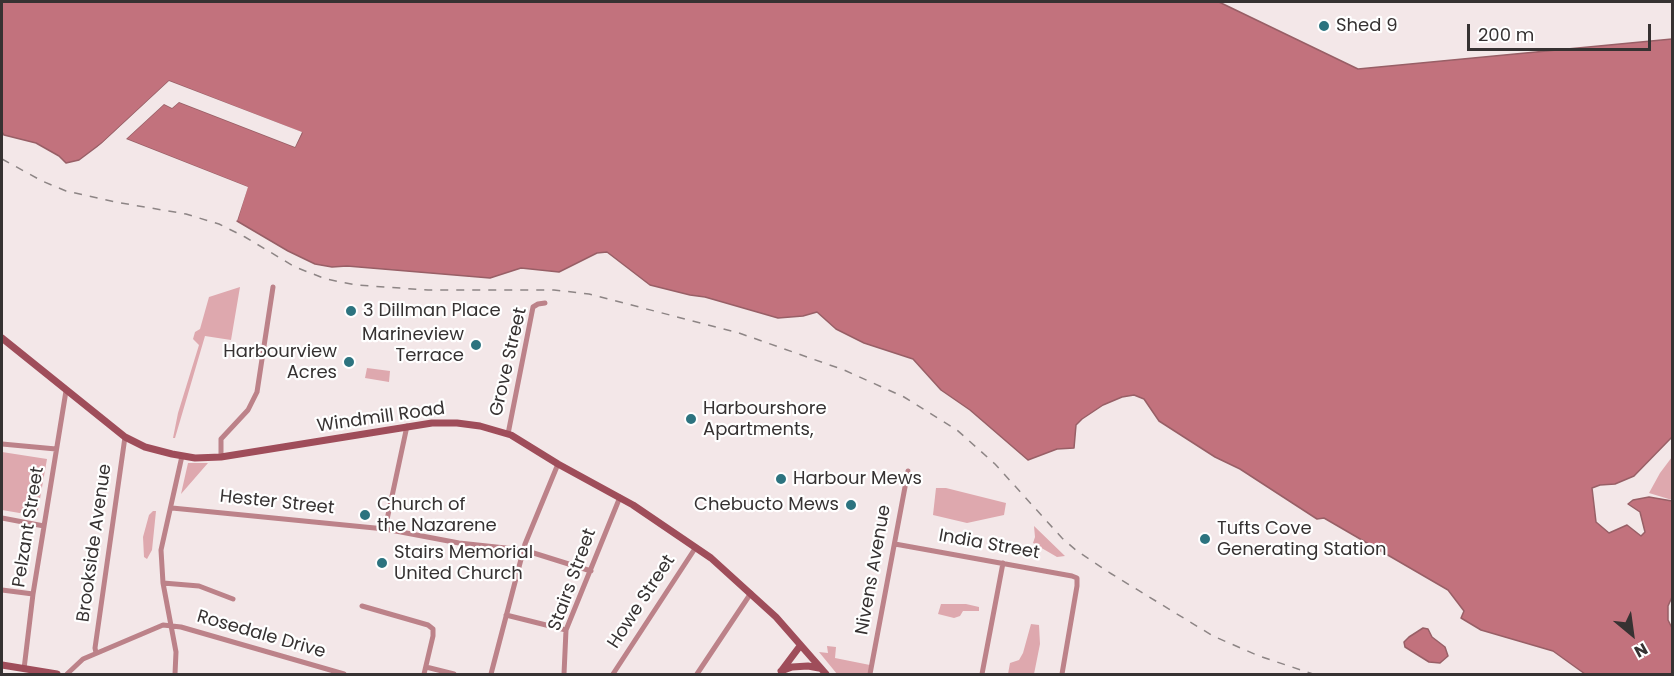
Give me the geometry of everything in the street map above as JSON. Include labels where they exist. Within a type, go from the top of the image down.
[{"type":"main road","name":"Windmill Road","points":[[2,338],[125,437],[145,447],[182,456],[221,457],[407,426],[457,423],[480,426],[508,434],[620,497],[696,547],[776,617],[823,672]]},
{"type":"main road","points":[[780,673],[800,646]]},
{"type":"main road","points":[[2,665],[14,671],[24,669],[57,675]]},
{"type":"main road","points":[[780,673],[792,667],[808,666],[823,672]]},
{"type":"street","points":[[221,457],[221,439],[248,410],[257,392],[273,287]]},
{"type":"street","name":"Grove Street","points":[[508,434],[533,307],[538,303],[545,303]]},
{"type":"street","name":"Pelzant Street","points":[[24,669],[33,594],[66,391]]},
{"type":"street","points":[[385,529],[407,426]]},
{"type":"street","name":"Brookside Avenue","points":[[96,653],[125,437]]},
{"type":"street","points":[[2,444],[56,449]]},
{"type":"street","points":[[175,675],[176,652],[169,625],[161,550],[182,456]]},
{"type":"street","points":[[491,675],[524,549],[558,464]]},
{"type":"street","name":"Nivens Avenue","points":[[870,675],[908,471]]},
{"type":"street","name":"Stairs Street","points":[[564,675],[566,630],[620,497]]},
{"type":"street","name":"Hester Street","points":[[172,508],[385,529],[459,543],[524,549],[591,572]]},
{"type":"street","points":[[2,518],[44,526]]},
{"type":"street","name":"India Street","points":[[895,544],[1077,578],[1062,675]]},
{"type":"street","name":"Howe Street","points":[[613,675],[696,547]]},
{"type":"street","points":[[982,675],[1003,563]]},
{"type":"street","points":[[163,583],[199,586],[233,599]]},
{"type":"street","points":[[2,590],[33,594]]},
{"type":"street","points":[[697,675],[751,593]]},
{"type":"street","points":[[362,606],[428,625],[433,629],[424,675]]},
{"type":"street","points":[[506,615],[566,630]]},
{"type":"street","points":[[67,675],[83,659],[163,625],[169,625]]},
{"type":"street","name":"Rosedale Drive","points":[[169,625],[344,675]]},
{"type":"street","points":[[426,667],[454,675]]},
{"type":"shaded area","points":[[2,2],[1219,2],[1358,69],[1672,39],[1672,437],[1634,476],[1615,484],[1592,488],[1596,522],[1609,533],[1627,525],[1641,536],[1645,532],[1640,512],[1628,504],[1633,500],[1649,497],[1672,501],[1672,597],[1668,606],[1668,620],[1672,628],[1672,674],[1585,674],[1553,651],[1481,630],[1461,618],[1464,611],[1448,590],[1324,518],[1317,519],[1240,469],[1215,457],[1159,421],[1144,399],[1134,395],[1103,405],[1082,419],[1076,425],[1074,448],[1057,449],[1028,460],[970,410],[941,390],[913,359],[864,343],[836,329],[817,312],[803,316],[778,318],[705,297],[650,285],[607,252],[597,253],[559,272],[521,268],[490,278],[315,264],[237,221],[247,187],[126,139],[164,104],[172,108],[179,102],[295,147],[302,133],[169,81],[103,142],[79,160],[66,163],[59,156],[36,143],[4,135],[2,132]]},
{"type":"shaded area","points":[[240,287],[231,340],[205,336],[175,438],[173,438],[178,413],[199,345],[193,339],[195,332],[200,329],[209,297]]},
{"type":"shaded area","points":[[367,368],[390,371],[389,382],[365,378]]},
{"type":"shaded area","points":[[2,452],[47,459],[37,516],[2,510]]},
{"type":"shaded area","points":[[1672,457],[1672,500],[1649,493]]},
{"type":"shaded area","points":[[188,463],[208,463],[181,494]]},
{"type":"shaded area","points":[[936,488],[946,488],[1006,503],[1004,515],[967,523],[933,515]]},
{"type":"shaded area","points":[[156,511],[152,550],[147,559],[144,557],[143,537],[149,515]]},
{"type":"shaded area","points":[[1034,526],[1065,556],[1057,557],[1033,543]]},
{"type":"shaded area","points":[[941,604],[966,604],[979,607],[979,611],[963,611],[960,616],[954,618],[938,614]]},
{"type":"shaded area","points":[[1031,624],[1039,625],[1040,644],[1034,674],[1008,674],[1010,663],[1019,660],[1023,653]]},
{"type":"shaded area","points":[[1423,628],[1428,629],[1432,637],[1445,647],[1448,656],[1440,663],[1429,662],[1405,647],[1404,642]]},
{"type":"shaded area","points":[[827,646],[836,647],[835,658],[870,665],[868,674],[837,674],[819,652],[828,653]]},
{"type":"pier","points":[[169,81],[302,132],[295,147],[179,102],[172,108],[164,104],[126,139],[248,187],[237,221],[235,219],[244,189],[125,142],[124,137],[163,102],[171,104],[179,99],[294,143],[298,134],[169,84],[101,148],[98,147]]},
{"type":"railway","points":[[2,159],[66,191],[186,214],[219,224],[295,267],[326,279],[356,285],[428,290],[554,290],[589,294],[739,333],[844,370],[904,397],[957,430],[995,464],[1062,538],[1110,573],[1213,636],[1259,656],[1313,674]]},
{"type":"place","name":"Shed 9","points":[[1324,26]]},
{"type":"place","name":"3 Dillman Place","points":[[351,311]]},
{"type":"place","name":"Marineview Terrace","points":[[476,345]]},
{"type":"place","name":"Harbourview Acres","points":[[349,362]]},
{"type":"place","name":"Harbourshore Apartments,","points":[[691,419]]},
{"type":"place","name":"Harbour Mews","points":[[781,479]]},
{"type":"place","name":"Chebucto Mews","points":[[851,505]]},
{"type":"place","name":"Church of the Nazarene","points":[[365,515]]},
{"type":"place","name":"Tufts Cove Generating Station","points":[[1205,539]]},
{"type":"place","name":"Stairs Memorial United Church","points":[[382,563]]}]
